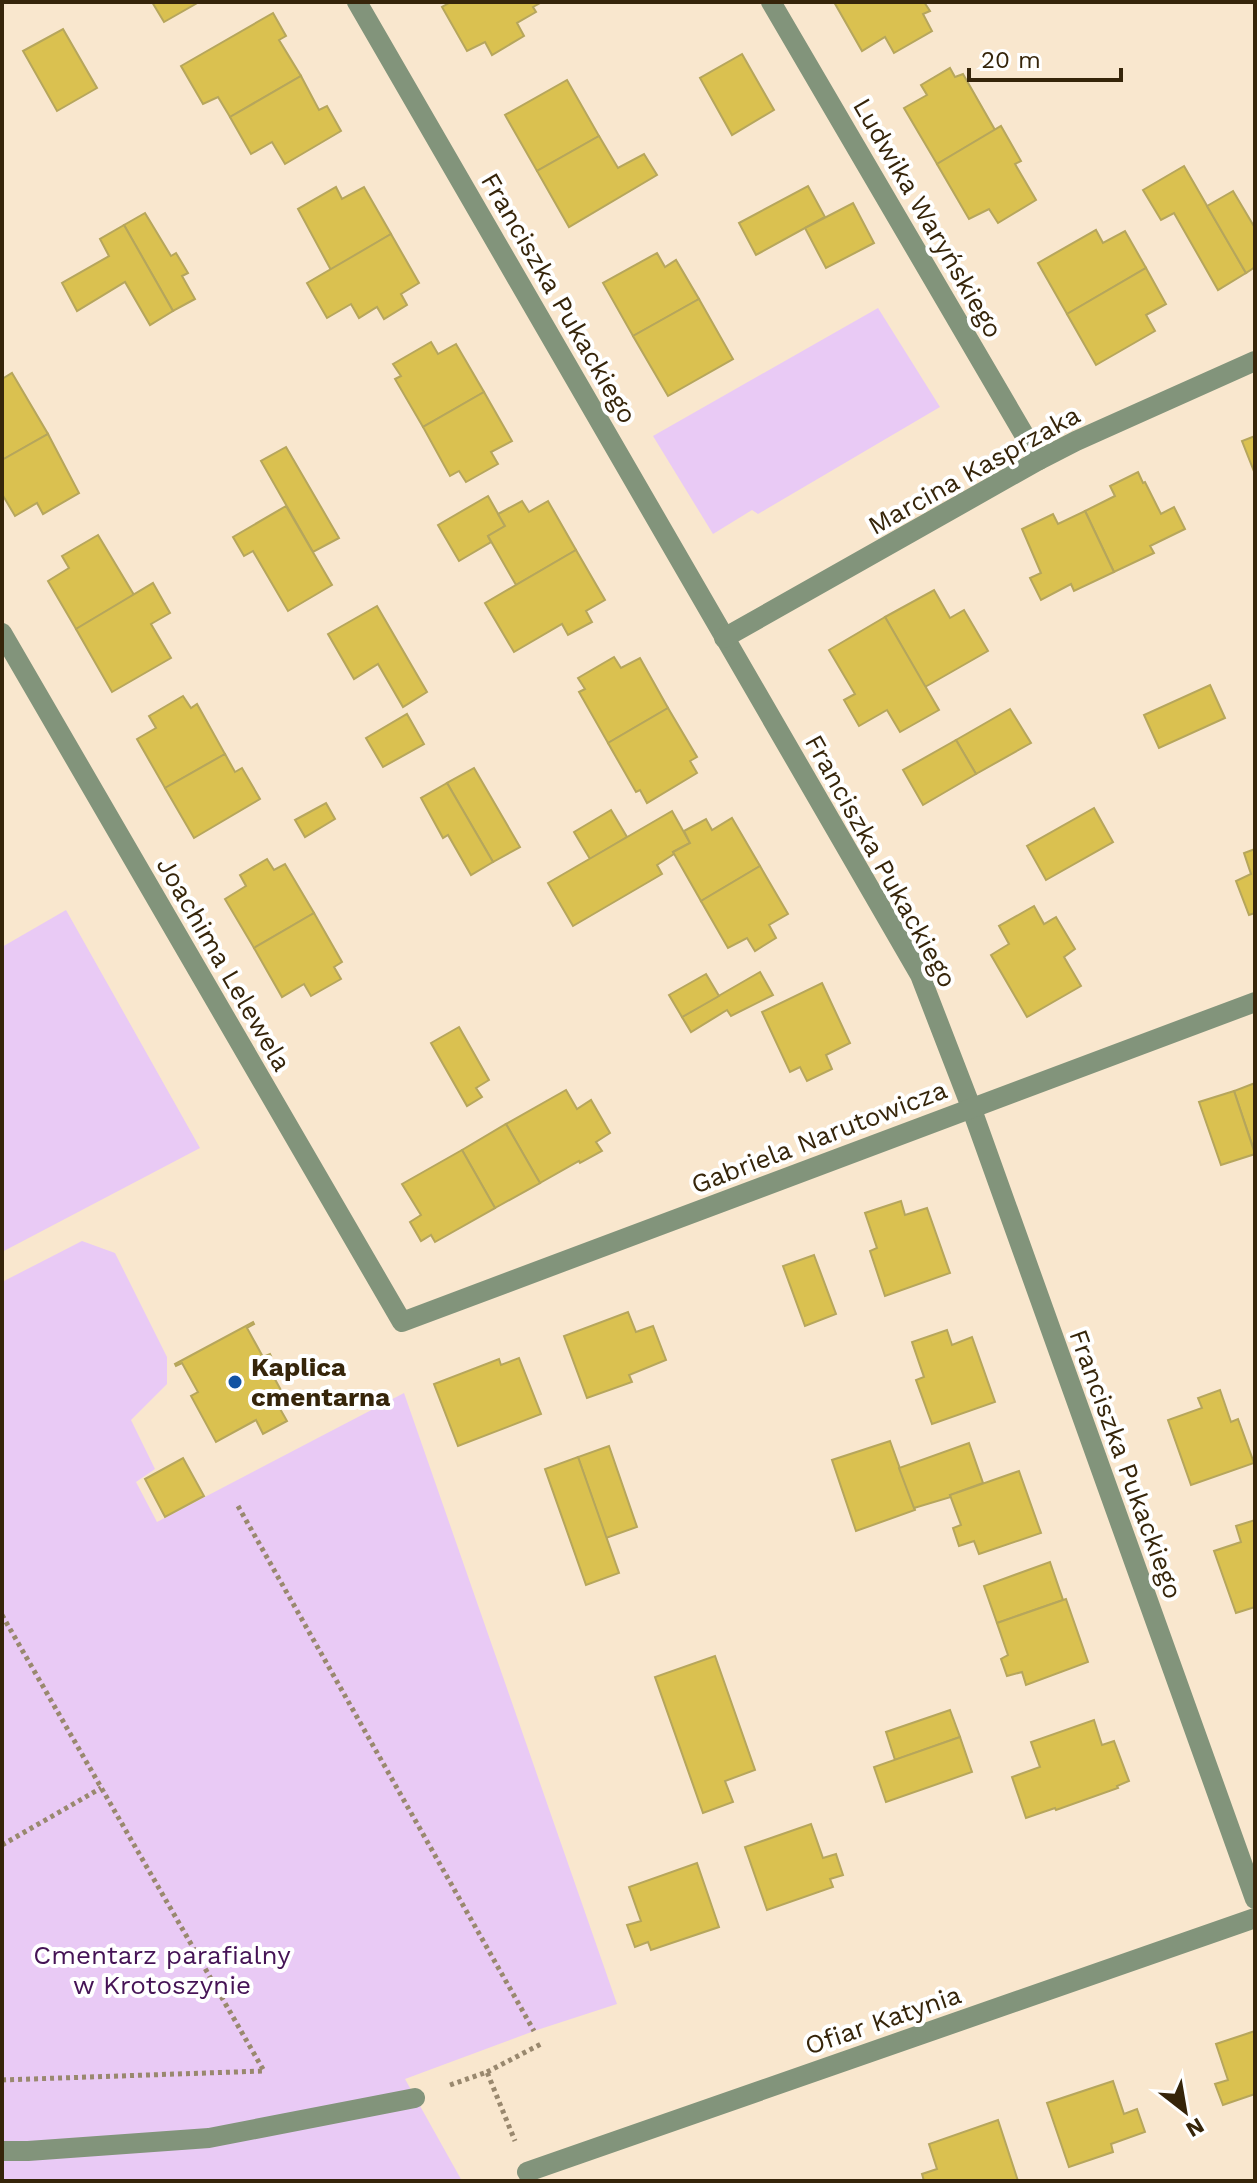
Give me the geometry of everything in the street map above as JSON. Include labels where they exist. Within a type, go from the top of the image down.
[{"type":"street","name":"Franciszka Pukackiego","points":[[357,2],[920,975],[971,1107],[1255,1899]]},
{"type":"street","name":"Ludwika Waryńskiego","points":[[771,2],[1039,460]]},
{"type":"street","name":"Marcina Kasprzaka","points":[[724,638],[1039,460],[1255,361]]},
{"type":"street","name":"Joachima Lelewela","points":[[2,633],[402,1322]]},
{"type":"street","name":"Gabriela Narutowicza","points":[[402,1322],[1255,1002]]},
{"type":"street","name":"Ofiar Katynia","points":[[527,2172],[1255,1918]]},
{"type":"street","points":[[2,2151],[209,2138],[415,2098]]},
{"type":"path","points":[[238,1506],[534,2031]]},
{"type":"path","points":[[2,1615],[264,2071],[2,2080]]},
{"type":"path","points":[[2,1845],[101,1788]]},
{"type":"path","points":[[415,2098],[487,2072],[541,2044]]},
{"type":"path","points":[[487,2072],[527,2172]]},
{"type":"green space","points":[[878,308],[940,407],[758,514],[752,510],[713,534],[653,436]]},
{"type":"green space","points":[[66,910],[200,1148],[2,1252],[2,947]]},
{"type":"green space","name":"Cmentarz parafialny w Krotoszynie","points":[[82,1241],[115,1253],[167,1357],[167,1384],[131,1420],[155,1469],[136,1482],[157,1522],[404,1393],[617,2004],[405,2079],[462,2181],[2,2181],[2,1282]]},
{"type":"building","points":[[152,2],[199,2],[164,22]]},
{"type":"building","points":[[451,2],[542,2],[533,7],[536,12],[517,23],[524,36],[492,55],[485,42],[467,51],[442,7]]},
{"type":"building","points":[[834,2],[924,2],[930,11],[923,14],[932,31],[894,53],[885,37],[862,51]]},
{"type":"building","points":[[273,13],[286,36],[279,40],[301,76],[230,117],[218,97],[203,104],[181,66]]},
{"type":"building","points":[[63,29],[97,88],[57,111],[23,51]]},
{"type":"building","points":[[742,54],[774,110],[732,135],[700,78]]},
{"type":"building","points":[[950,68],[955,77],[963,74],[995,130],[937,164],[904,108],[927,95],[921,85]]},
{"type":"building","points":[[301,76],[319,110],[327,106],[341,131],[285,164],[272,142],[251,154],[230,117]]},
{"type":"building","points":[[567,80],[599,136],[537,171],[505,115]]},
{"type":"building","points":[[1001,126],[1021,161],[1015,164],[1036,200],[998,223],[989,209],[969,219],[937,164]]},
{"type":"building","points":[[599,136],[618,168],[644,154],[657,175],[569,227],[537,171]]},
{"type":"building","points":[[1184,166],[1246,273],[1218,290],[1174,213],[1161,220],[1143,190]]},
{"type":"building","points":[[808,186],[825,217],[756,255],[739,223]]},
{"type":"building","points":[[336,187],[342,199],[364,187],[391,234],[331,270],[298,209]]},
{"type":"building","points":[[1233,191],[1255,228],[1255,267],[1246,273],[1207,206]]},
{"type":"building","points":[[853,203],[874,243],[826,268],[805,228]]},
{"type":"building","points":[[145,213],[171,256],[176,253],[188,273],[182,276],[195,299],[173,311],[124,225]]},
{"type":"building","points":[[124,225],[173,311],[150,325],[125,282],[77,311],[62,283],[109,256],[100,239]]},
{"type":"building","points":[[1096,230],[1103,243],[1125,231],[1146,268],[1067,314],[1038,263]]},
{"type":"building","points":[[391,234],[419,283],[401,294],[407,305],[384,319],[377,307],[359,318],[351,304],[327,318],[307,283]]},
{"type":"building","points":[[657,253],[665,267],[676,260],[699,299],[633,336],[603,283]]},
{"type":"building","points":[[1146,268],[1166,304],[1146,315],[1155,331],[1096,365],[1067,314]]},
{"type":"building","points":[[699,299],[733,359],[668,396],[633,336]]},
{"type":"building","points":[[431,342],[438,354],[456,344],[484,392],[423,427],[395,379],[401,376],[393,364]]},
{"type":"building","points":[[12,373],[48,434],[2,460],[2,379]]},
{"type":"building","points":[[484,392],[512,441],[491,452],[498,464],[466,482],[459,471],[450,476],[423,427]]},
{"type":"building","points":[[48,434],[79,493],[43,514],[37,503],[15,516],[2,494],[2,460]]},
{"type":"building","points":[[1255,436],[1255,474],[1242,441]]},
{"type":"building","points":[[286,447],[339,538],[313,552],[261,461]]},
{"type":"building","points":[[1138,472],[1161,514],[1174,507],[1185,529],[1150,546],[1154,553],[1114,572],[1085,511],[1115,496],[1110,486]]},
{"type":"building","points":[[488,496],[505,526],[488,536],[491,542],[459,561],[438,525]]},
{"type":"building","points":[[522,501],[529,512],[548,501],[576,550],[516,585],[488,536],[505,526],[498,514]]},
{"type":"building","points":[[286,506],[332,585],[288,611],[253,551],[244,556],[233,537]]},
{"type":"building","points":[[1085,511],[1114,572],[1074,591],[1071,584],[1041,600],[1030,578],[1041,573],[1022,529],[1053,514],[1058,524]]},
{"type":"building","points":[[98,535],[134,595],[76,629],[48,581],[69,568],[62,556]]},
{"type":"building","points":[[576,550],[605,600],[586,611],[592,622],[568,635],[562,624],[514,652],[485,603]]},
{"type":"building","points":[[153,583],[170,613],[151,624],[171,658],[112,692],[76,629]]},
{"type":"building","points":[[934,590],[950,618],[964,610],[988,651],[925,687],[885,617]]},
{"type":"building","points":[[377,606],[427,692],[403,707],[378,664],[354,679],[328,634]]},
{"type":"building","points":[[885,617],[939,710],[900,732],[887,710],[859,726],[844,700],[855,694],[829,650]]},
{"type":"building","points":[[614,657],[621,668],[640,658],[668,708],[608,743],[579,692],[585,689],[578,678]]},
{"type":"building","points":[[1210,685],[1225,718],[1159,748],[1144,715]]},
{"type":"building","points":[[183,696],[191,708],[197,704],[225,754],[165,788],[137,739],[156,728],[149,716]]},
{"type":"building","points":[[668,708],[697,757],[690,761],[697,773],[647,803],[640,790],[636,792],[608,743]]},
{"type":"building","points":[[1010,709],[1031,743],[976,774],[956,740]]},
{"type":"building","points":[[407,714],[424,744],[383,767],[366,738]]},
{"type":"building","points":[[956,740],[976,774],[923,805],[903,770]]},
{"type":"building","points":[[225,754],[235,772],[242,768],[260,799],[194,838],[165,788]]},
{"type":"building","points":[[474,768],[520,847],[493,862],[447,783]]},
{"type":"building","points":[[447,783],[493,862],[471,875],[448,835],[443,838],[421,798]]},
{"type":"building","points":[[326,803],[335,819],[305,837],[295,820]]},
{"type":"building","points":[[1094,808],[1113,842],[1046,880],[1027,846]]},
{"type":"building","points":[[611,810],[627,837],[590,859],[574,832]]},
{"type":"building","points":[[672,811],[690,843],[657,865],[662,874],[573,926],[548,883]]},
{"type":"building","points":[[732,818],[760,866],[701,901],[673,852],[690,843],[684,831],[706,819],[712,830]]},
{"type":"building","points":[[1255,849],[1255,913],[1249,915],[1236,881],[1251,874],[1244,853]]},
{"type":"building","points":[[267,859],[274,870],[285,864],[314,913],[254,948],[225,899],[246,886],[240,875]]},
{"type":"building","points":[[760,866],[788,914],[769,925],[776,938],[755,951],[747,938],[728,948],[701,901]]},
{"type":"building","points":[[1034,906],[1044,924],[1056,917],[1075,949],[1064,957],[1081,986],[1027,1017],[991,955],[1009,944],[999,926]]},
{"type":"building","points":[[314,913],[342,962],[334,967],[341,979],[311,996],[304,984],[282,997],[254,948]]},
{"type":"building","points":[[760,972],[773,995],[731,1016],[727,1010],[691,1032],[682,1017]]},
{"type":"building","points":[[706,974],[719,996],[682,1017],[669,995]]},
{"type":"building","points":[[822,983],[850,1043],[826,1055],[832,1069],[807,1081],[800,1067],[790,1072],[762,1012]]},
{"type":"building","points":[[459,1027],[489,1080],[476,1088],[482,1097],[467,1106],[431,1043]]},
{"type":"building","points":[[1255,1083],[1255,1153],[1234,1091]]},
{"type":"building","points":[[566,1090],[577,1109],[591,1100],[610,1133],[596,1142],[602,1151],[540,1183],[506,1124]]},
{"type":"building","points":[[1234,1091],[1255,1154],[1221,1165],[1199,1102]]},
{"type":"building","points":[[506,1124],[540,1183],[495,1208],[462,1150]]},
{"type":"building","points":[[462,1150],[495,1208],[435,1242],[431,1235],[421,1241],[410,1222],[421,1215],[402,1184]]},
{"type":"building","points":[[901,1201],[905,1215],[927,1208],[950,1273],[885,1296],[870,1251],[877,1248],[865,1213]]},
{"type":"building","points":[[814,1255],[836,1314],[805,1326],[783,1266]]},
{"type":"building","points":[[628,1312],[636,1332],[653,1326],[666,1360],[629,1375],[632,1382],[587,1398],[564,1336]]},
{"type":"building","name":"Kaplica cmentarna","points":[[253,1322],[247,1328],[263,1357],[270,1354],[264,1359],[269,1369],[276,1365],[277,1368],[271,1372],[288,1403],[279,1407],[287,1421],[263,1434],[256,1420],[216,1442],[191,1396],[198,1392],[182,1363],[175,1364]]},
{"type":"building","points":[[947,1330],[952,1345],[972,1337],[995,1402],[932,1424],[916,1380],[924,1377],[912,1342]]},
{"type":"building","points":[[519,1358],[541,1414],[458,1446],[434,1384],[499,1359],[501,1365]]},
{"type":"building","points":[[1220,1390],[1231,1422],[1238,1419],[1254,1463],[1191,1485],[1168,1420],[1202,1408],[1198,1398]]},
{"type":"building","points":[[890,1441],[915,1510],[856,1531],[832,1460]]},
{"type":"building","points":[[969,1443],[983,1483],[914,1508],[899,1468]]},
{"type":"building","points":[[609,1446],[637,1527],[606,1538],[578,1457]]},
{"type":"building","points":[[578,1457],[619,1573],[586,1585],[545,1469]]},
{"type":"building","points":[[183,1458],[204,1496],[165,1517],[145,1479]]},
{"type":"building","points":[[1019,1471],[1041,1533],[979,1554],[974,1541],[959,1546],[953,1528],[961,1525],[950,1495]]},
{"type":"building","points":[[1255,1520],[1255,1607],[1236,1613],[1214,1551],[1241,1542],[1236,1526]]},
{"type":"building","points":[[1050,1562],[1063,1600],[997,1623],[984,1586]]},
{"type":"building","points":[[1066,1599],[1088,1662],[1026,1685],[1022,1672],[1007,1676],[1001,1659],[1008,1655],[997,1623]]},
{"type":"building","points":[[715,1656],[755,1770],[725,1781],[733,1802],[703,1813],[655,1677]]},
{"type":"building","points":[[950,1710],[960,1737],[895,1760],[886,1732]]},
{"type":"building","points":[[1094,1720],[1102,1745],[1114,1741],[1129,1781],[1118,1788],[1026,1818],[1012,1777],[1040,1767],[1031,1742]]},
{"type":"building","points":[[960,1737],[972,1772],[886,1802],[874,1767]]},
{"type":"building","points":[[811,1824],[823,1858],[836,1854],[843,1875],[830,1879],[833,1887],[767,1910],[745,1847]]},
{"type":"building","points":[[697,1863],[719,1927],[651,1950],[648,1942],[635,1947],[627,1925],[641,1921],[629,1887]]},
{"type":"building","points":[[1255,2031],[1255,2094],[1223,2105],[1215,2084],[1228,2080],[1216,2044]]},
{"type":"building","points":[[1113,2081],[1124,2114],[1137,2109],[1145,2132],[1111,2144],[1113,2152],[1069,2167],[1047,2103]]},
{"type":"building","points":[[998,2120],[1018,2181],[924,2181],[922,2174],[937,2169],[929,2144]]},
{"type":"place","name":"Kaplica cmentarna","points":[[235,1382]]}]
